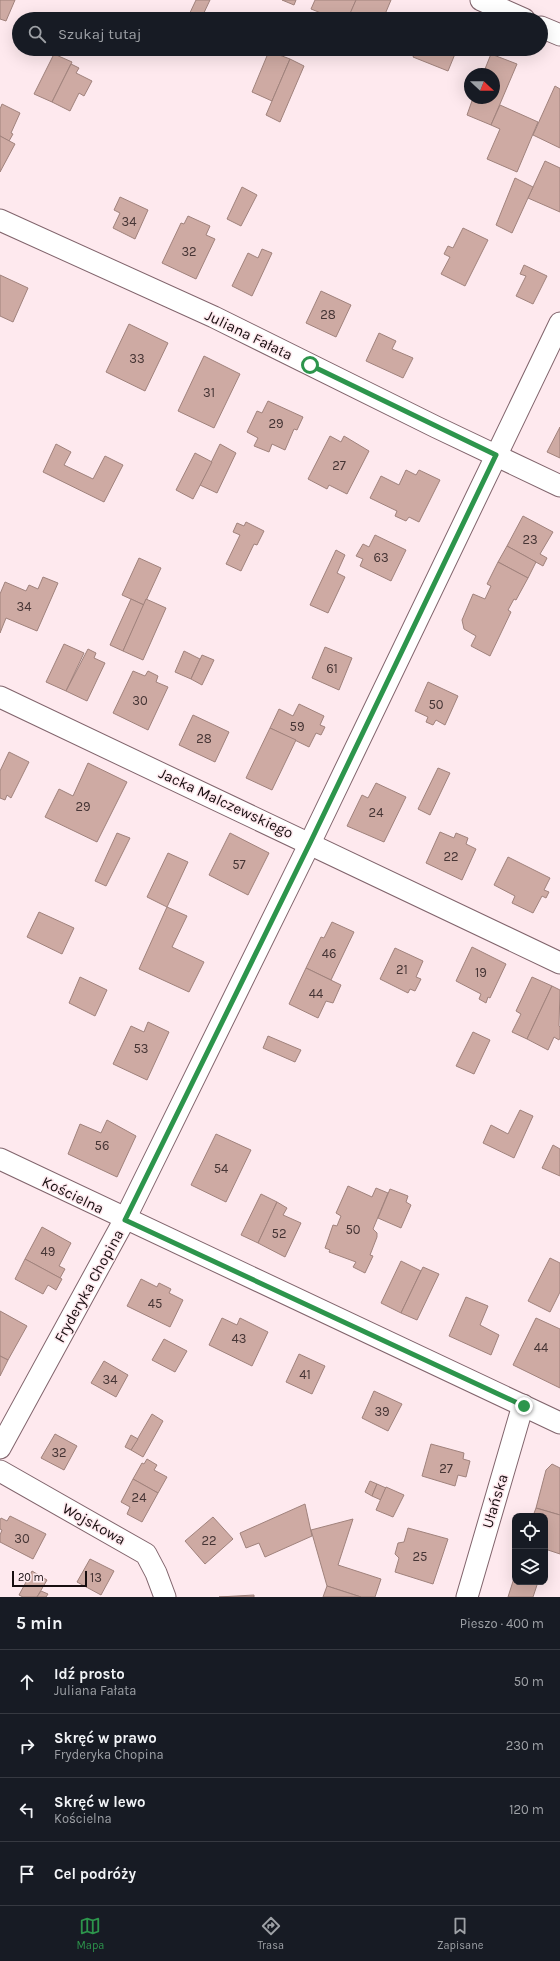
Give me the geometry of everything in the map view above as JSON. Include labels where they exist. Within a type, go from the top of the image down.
[{"type":"street","points":[[481,0],[508,12]]},
{"type":"street","points":[[548,30],[560,35]]},
{"type":"street","name":"Juliana Fałata","points":[[0,220],[214,317],[560,486]]},
{"type":"street","name":"Fryderyka Chopina","points":[[0,1448],[125,1220],[310,843],[560,323]]},
{"type":"street","name":"Jacka Malczewskiego","points":[[0,697],[560,963]]},
{"type":"street","name":"Kościelna","points":[[0,1159],[125,1220],[560,1423]]},
{"type":"street","name":"Ułańska","points":[[467,1597],[524,1406]]},
{"type":"street","name":"Wojskowa","points":[[0,1471],[146,1554],[156,1573],[165,1597]]},
{"type":"building","points":[[0,0],[15,0],[6,21],[0,19]]},
{"type":"building","points":[[196,0],[210,0],[204,12],[190,12]]},
{"type":"building","points":[[282,0],[296,0],[294,5]]},
{"type":"building","points":[[315,0],[356,0],[351,12],[318,12],[311,9]]},
{"type":"building","points":[[356,0],[391,0],[386,12],[351,12]]},
{"type":"building","points":[[53,56],[58,56],[72,62],[52,102],[34,94]]},
{"type":"building","points":[[267,56],[282,56],[290,59],[272,101],[252,92]]},
{"type":"building","points":[[413,56],[454,56],[448,71]]},
{"type":"building","points":[[490,56],[496,56],[517,64],[500,104],[500,68],[485,68]]},
{"type":"building","points":[[290,59],[304,66],[280,122],[266,115]]},
{"type":"building","points":[[71,64],[79,68],[76,73],[92,81],[84,96],[79,93],[70,111],[52,102]]},
{"type":"building","points":[[555,86],[560,89],[560,148],[533,135]]},
{"type":"building","points":[[2,104],[20,113],[9,141],[0,136],[0,109]]},
{"type":"building","points":[[471,104],[500,104],[491,125],[467,115]]},
{"type":"building","points":[[500,105],[538,122],[517,172],[487,159],[500,129],[491,125]]},
{"type":"building","points":[[0,136],[15,144],[0,172]]},
{"type":"building","points":[[545,161],[560,168],[560,212],[528,198]]},
{"type":"building","points":[[515,178],[533,187],[512,233],[496,225]]},
{"type":"building","points":[[242,187],[257,195],[241,226],[227,219]]},
{"type":"building","points":[[120,197],[148,210],[135,239],[113,228],[120,213],[114,210]]},
{"type":"building","points":[[188,216],[210,226],[206,235],[215,239],[196,279],[162,263],[181,223],[184,224]]},
{"type":"building","points":[[463,228],[488,240],[465,286],[441,274],[450,257],[444,254],[448,246],[453,248]]},
{"type":"building","points":[[262,249],[272,253],[252,296],[232,286],[248,253],[258,258]]},
{"type":"building","points":[[524,265],[547,276],[533,304],[516,296],[526,276],[520,274]]},
{"type":"building","points":[[0,275],[28,288],[13,322],[0,316]]},
{"type":"building","points":[[321,291],[351,305],[336,337],[306,323]]},
{"type":"building","points":[[129,324],[168,343],[145,391],[106,372]]},
{"type":"building","points":[[379,333],[396,341],[392,349],[413,358],[403,378],[366,361]]},
{"type":"building","points":[[204,356],[240,374],[214,428],[178,411]]},
{"type":"building","points":[[268,401],[303,417],[297,430],[294,429],[285,450],[272,444],[269,452],[254,446],[258,438],[247,432],[257,411],[262,413]]},
{"type":"building","points":[[560,427],[560,458],[547,452]]},
{"type":"building","points":[[330,436],[341,442],[344,436],[369,451],[347,494],[329,485],[327,489],[308,479]]},
{"type":"building","points":[[56,444],[71,452],[64,465],[93,479],[105,456],[123,465],[104,502],[43,472]]},
{"type":"building","points":[[220,444],[236,453],[217,493],[200,485]]},
{"type":"building","points":[[195,453],[212,462],[193,499],[176,490]]},
{"type":"building","points":[[406,470],[416,475],[419,470],[440,480],[419,522],[409,517],[406,521],[395,516],[397,511],[370,498],[381,476],[399,485]]},
{"type":"building","points":[[523,516],[553,532],[540,554],[547,558],[543,566],[507,546]]},
{"type":"building","points":[[246,522],[264,531],[257,545],[254,544],[241,571],[226,564],[240,535],[233,532],[237,523],[244,526]]},
{"type":"building","points":[[375,535],[406,550],[391,581],[360,566],[363,559],[356,556],[363,544],[369,547]]},
{"type":"building","points":[[507,546],[536,562],[528,578],[498,562]]},
{"type":"building","points":[[336,550],[345,555],[337,573],[345,577],[328,613],[310,605]]},
{"type":"building","points":[[139,558],[161,568],[144,605],[122,595]]},
{"type":"building","points":[[498,562],[528,578],[516,600],[514,599],[508,610],[511,612],[490,656],[471,646],[476,636],[464,629],[462,620],[473,594],[485,599],[491,586],[487,584]]},
{"type":"building","points":[[43,577],[58,583],[37,631],[6,618],[0,633],[0,594],[5,582],[26,591],[29,585],[38,589]]},
{"type":"building","points":[[131,599],[144,605],[123,651],[110,645]]},
{"type":"building","points":[[146,599],[166,608],[143,660],[123,651]]},
{"type":"building","points":[[64,644],[84,653],[66,691],[46,682]]},
{"type":"building","points":[[325,647],[352,658],[339,690],[312,678]]},
{"type":"building","points":[[88,649],[96,653],[94,658],[105,663],[87,701],[66,691]]},
{"type":"building","points":[[184,651],[200,659],[191,679],[175,672]]},
{"type":"building","points":[[202,655],[214,660],[202,685],[191,679]]},
{"type":"building","points":[[133,671],[145,676],[148,671],[158,676],[156,682],[168,687],[148,730],[113,713]]},
{"type":"building","points":[[428,682],[458,696],[445,725],[436,720],[433,725],[426,722],[428,717],[415,711]]},
{"type":"building","points":[[299,704],[324,716],[320,725],[325,727],[321,735],[316,733],[309,747],[270,728],[279,709],[293,716]]},
{"type":"building","points":[[193,715],[229,732],[215,762],[179,745]]},
{"type":"building","points":[[270,728],[296,740],[272,790],[246,778]]},
{"type":"building","points":[[9,752],[29,762],[11,798],[7,795],[5,800],[0,798],[0,771]]},
{"type":"building","points":[[88,763],[127,782],[97,842],[45,817],[59,789],[73,796]]},
{"type":"building","points":[[438,768],[450,773],[430,815],[418,809]]},
{"type":"building","points":[[376,783],[406,797],[384,842],[347,826],[362,795],[368,798]]},
{"type":"building","points":[[440,832],[454,838],[456,833],[468,838],[466,844],[476,849],[462,880],[426,863]]},
{"type":"building","points":[[117,833],[130,838],[106,886],[95,881]]},
{"type":"building","points":[[230,833],[269,853],[248,895],[209,875]]},
{"type":"building","points":[[168,853],[188,862],[167,907],[147,897]]},
{"type":"building","points":[[508,857],[550,878],[544,890],[549,892],[546,898],[542,896],[533,913],[512,903],[515,896],[494,885]]},
{"type":"building","points":[[167,907],[187,916],[172,947],[204,962],[189,992],[139,969]]},
{"type":"building","points":[[39,912],[74,928],[62,954],[27,937]]},
{"type":"building","points":[[332,922],[354,932],[331,980],[306,968],[321,937],[324,938]]},
{"type":"building","points":[[472,947],[506,964],[490,998],[488,997],[486,1003],[479,999],[481,994],[456,981]]},
{"type":"building","points":[[395,948],[423,961],[416,977],[421,979],[415,991],[410,989],[408,993],[380,979]]},
{"type":"building","points":[[306,968],[341,985],[333,1003],[326,1001],[318,1018],[289,1004]]},
{"type":"building","points":[[80,977],[107,990],[95,1016],[69,1003]]},
{"type":"building","points":[[532,977],[552,986],[527,1039],[512,1032],[521,1014],[516,1011]]},
{"type":"building","points":[[552,986],[560,990],[560,1038],[559,1040],[554,1037],[548,1050],[527,1039]]},
{"type":"building","points":[[148,1022],[169,1032],[147,1080],[113,1064],[131,1026],[144,1032]]},
{"type":"building","points":[[473,1032],[490,1040],[474,1074],[456,1066]]},
{"type":"building","points":[[268,1036],[301,1050],[295,1062],[263,1048]]},
{"type":"building","points":[[520,1110],[533,1116],[514,1158],[483,1143],[491,1125],[508,1134]]},
{"type":"building","points":[[107,1120],[136,1136],[117,1177],[68,1154],[80,1124],[101,1133]]},
{"type":"building","points":[[216,1134],[251,1150],[226,1202],[191,1185]]},
{"type":"building","points":[[553,1145],[560,1149],[560,1176],[542,1168]]},
{"type":"building","points":[[348,1186],[372,1197],[376,1188],[388,1193],[373,1229],[377,1233],[377,1237],[370,1255],[373,1256],[365,1273],[353,1267],[356,1262],[329,1252],[330,1250],[325,1248],[333,1225],[337,1226],[341,1216],[336,1213]]},
{"type":"building","points":[[390,1189],[408,1196],[406,1202],[411,1205],[401,1228],[378,1218]]},
{"type":"building","points":[[261,1194],[277,1202],[258,1243],[241,1235]]},
{"type":"building","points":[[277,1202],[287,1208],[283,1215],[301,1223],[285,1257],[258,1243]]},
{"type":"building","points":[[42,1227],[71,1243],[59,1266],[65,1269],[60,1278],[25,1259]]},
{"type":"building","points":[[550,1258],[560,1263],[560,1292],[550,1312],[528,1301]]},
{"type":"building","points":[[25,1259],[62,1279],[56,1290],[48,1285],[43,1294],[15,1279]]},
{"type":"building","points":[[401,1261],[421,1271],[401,1313],[381,1303]]},
{"type":"building","points":[[423,1267],[439,1274],[417,1320],[401,1313]]},
{"type":"building","points":[[141,1279],[157,1287],[159,1283],[171,1289],[169,1293],[183,1300],[170,1327],[127,1306]]},
{"type":"building","points":[[466,1297],[488,1306],[480,1325],[499,1335],[491,1355],[449,1336]]},
{"type":"building","points":[[0,1311],[27,1326],[8,1360],[0,1356]]},
{"type":"building","points":[[222,1318],[237,1325],[240,1318],[268,1332],[252,1366],[209,1345]]},
{"type":"building","points":[[536,1318],[560,1329],[560,1388],[513,1365]]},
{"type":"building","points":[[164,1339],[187,1351],[175,1372],[152,1360]]},
{"type":"building","points":[[299,1354],[325,1366],[312,1394],[286,1382]]},
{"type":"building","points":[[0,1356],[8,1360],[0,1376]]},
{"type":"building","points":[[104,1361],[128,1375],[116,1397],[91,1383]]},
{"type":"building","points":[[374,1391],[402,1404],[388,1431],[362,1418]]},
{"type":"building","points":[[152,1414],[163,1421],[143,1457],[131,1450]]},
{"type":"building","points":[[55,1434],[77,1446],[64,1470],[41,1458]]},
{"type":"building","points":[[131,1435],[138,1439],[131,1450],[125,1447]]},
{"type":"building","points":[[431,1444],[464,1453],[463,1459],[470,1461],[466,1477],[458,1475],[455,1486],[422,1476]]},
{"type":"building","points":[[147,1459],[157,1465],[154,1470],[167,1477],[158,1493],[133,1479],[142,1463],[144,1464]]},
{"type":"building","points":[[552,1464],[560,1468],[560,1515],[536,1508],[546,1470]]},
{"type":"building","points":[[133,1479],[158,1493],[142,1522],[127,1514],[130,1507],[121,1502]]},
{"type":"building","points":[[370,1481],[377,1484],[372,1496],[365,1492]]},
{"type":"building","points":[[377,1484],[386,1488],[381,1500],[372,1496]]},
{"type":"building","points":[[386,1487],[404,1495],[393,1517],[376,1510]]},
{"type":"building","points":[[305,1504],[312,1536],[265,1557],[259,1543],[246,1548],[240,1533]]},
{"type":"building","points":[[536,1508],[560,1515],[560,1554],[548,1550],[548,1513],[534,1513]]},
{"type":"building","points":[[10,1516],[46,1534],[33,1559],[0,1542],[2,1530],[0,1529],[0,1520],[1,1518],[7,1521]]},
{"type":"building","points":[[213,1517],[233,1539],[205,1564],[185,1541]]},
{"type":"building","points":[[353,1519],[338,1565],[381,1579],[375,1597],[361,1597],[327,1586],[311,1530]]},
{"type":"building","points":[[408,1528],[448,1539],[433,1584],[395,1572],[399,1558],[395,1554],[398,1543],[404,1542]]},
{"type":"building","points":[[90,1559],[114,1571],[101,1595],[77,1582]]},
{"type":"building","points":[[32,1571],[47,1580],[37,1597],[23,1597],[19,1595]]},
{"type":"building","points":[[512,1584],[537,1585],[533,1597],[508,1597]]},
{"type":"building","points":[[327,1586],[361,1597],[323,1597]]},
{"type":"building","points":[[41,1591],[48,1594],[46,1597],[37,1597]]},
{"type":"building","points":[[254,1595],[254,1597],[219,1597]]},
{"type":"route","points":[[310,365],[496,455],[310,843],[125,1220],[524,1406]]}]
